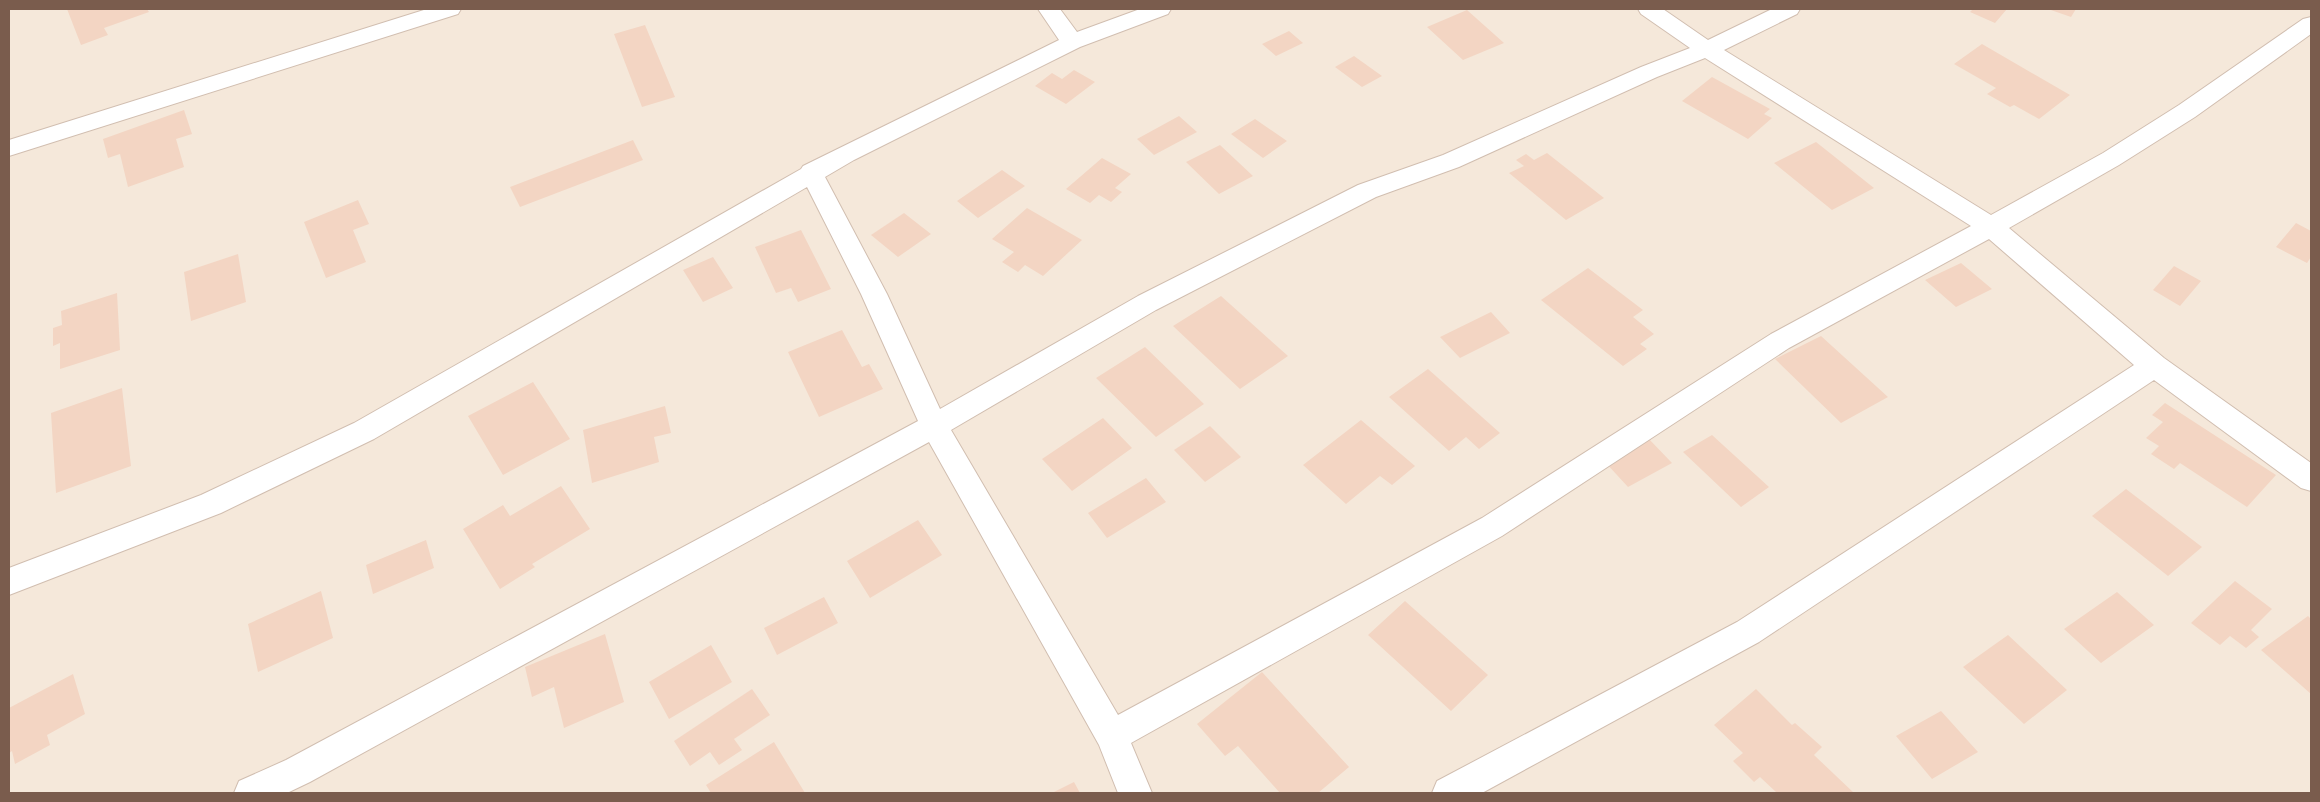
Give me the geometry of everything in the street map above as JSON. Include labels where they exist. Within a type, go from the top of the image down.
[{"type":"street","points":[[9,148],[450,9]]},
{"type":"street","points":[[1048,9],[1072,42]]},
{"type":"street","points":[[9,582],[211,504],[364,431],[811,172],[1072,42],[1160,9]]},
{"type":"street","points":[[1649,9],[1707,49],[1991,227],[2154,366],[2311,479]]},
{"type":"street","points":[[252,793],[298,771],[934,426],[1147,304],[1367,191],[1451,162],[1649,72],[1707,49],[1789,9]]},
{"type":"street","points":[[1112,736],[1492,527],[1780,341],[1991,227],[2111,159],[2187,111],[2311,24]]},
{"type":"street","points":[[811,172],[874,294],[934,426],[1112,736],[1136,793]]},
{"type":"street","points":[[1449,793],[1748,632],[2154,366]]},
{"type":"shaded area","points":[[9,9],[2311,9],[2311,793],[9,793]]},
{"type":"building","points":[[67,9],[147,9],[149,12],[104,28],[108,35],[81,45]]},
{"type":"building","points":[[1973,9],[2007,9],[1995,23],[1970,12]]},
{"type":"building","points":[[2048,9],[2076,9],[2071,17]]},
{"type":"building","points":[[1467,10],[1504,43],[1463,60],[1427,27]]},
{"type":"building","points":[[645,25],[675,97],[642,107],[614,34]]},
{"type":"building","points":[[1289,31],[1303,43],[1276,56],[1262,44]]},
{"type":"building","points":[[1982,44],[2070,95],[2039,119],[2014,105],[2010,107],[1987,94],[1996,88],[1954,64]]},
{"type":"building","points":[[1354,56],[1382,76],[1362,87],[1335,67]]},
{"type":"building","points":[[1074,70],[1095,82],[1066,104],[1035,86],[1052,73],[1062,79]]},
{"type":"building","points":[[1712,77],[1770,109],[1764,114],[1772,118],[1748,139],[1682,101]]},
{"type":"building","points":[[184,110],[192,134],[176,139],[184,167],[128,187],[120,154],[108,158],[103,139]]},
{"type":"building","points":[[1179,116],[1197,132],[1154,155],[1137,139]]},
{"type":"building","points":[[1255,119],[1287,141],[1263,158],[1231,134]]},
{"type":"building","points":[[633,140],[643,160],[520,207],[510,187]]},
{"type":"building","points":[[1816,142],[1874,188],[1832,210],[1774,163]]},
{"type":"building","points":[[1220,145],[1253,176],[1219,194],[1186,162]]},
{"type":"building","points":[[1547,153],[1604,198],[1566,220],[1509,173],[1524,166],[1516,160],[1526,154],[1534,160]]},
{"type":"building","points":[[1102,158],[1131,174],[1115,188],[1122,192],[1111,202],[1099,195],[1090,203],[1066,189]]},
{"type":"building","points":[[1002,170],[1025,186],[978,218],[957,201]]},
{"type":"building","points":[[358,200],[369,224],[353,230],[366,262],[326,278],[304,222]]},
{"type":"building","points":[[1027,208],[1082,240],[1043,276],[1025,265],[1018,272],[1002,262],[1014,252],[992,239]]},
{"type":"building","points":[[904,213],[931,234],[898,257],[871,235]]},
{"type":"building","points":[[2296,223],[2311,231],[2311,257],[2307,263],[2276,247]]},
{"type":"building","points":[[801,230],[831,289],[798,302],[791,288],[776,293],[755,247]]},
{"type":"building","points":[[238,254],[246,302],[191,321],[184,272]]},
{"type":"building","points":[[713,257],[733,288],[703,302],[683,270]]},
{"type":"building","points":[[1961,263],[1992,289],[1956,307],[1925,280]]},
{"type":"building","points":[[2174,266],[2201,281],[2180,306],[2153,290]]},
{"type":"building","points":[[1588,268],[1643,310],[1633,317],[1654,334],[1640,344],[1647,349],[1623,366],[1541,300]]},
{"type":"building","points":[[117,293],[120,350],[60,369],[60,343],[53,346],[53,328],[62,325],[61,311]]},
{"type":"building","points":[[1221,296],[1288,356],[1240,389],[1173,326]]},
{"type":"building","points":[[1491,312],[1510,333],[1460,358],[1440,337]]},
{"type":"building","points":[[842,330],[862,367],[869,364],[883,389],[819,417],[788,352]]},
{"type":"building","points":[[1821,336],[1888,397],[1841,423],[1775,359]]},
{"type":"building","points":[[1145,347],[1204,404],[1156,437],[1096,378]]},
{"type":"building","points":[[1428,369],[1500,433],[1479,449],[1466,437],[1449,451],[1389,397]]},
{"type":"building","points":[[533,382],[570,439],[503,475],[468,416]]},
{"type":"building","points":[[122,388],[131,466],[56,493],[51,413]]},
{"type":"building","points":[[2165,403],[2276,475],[2247,507],[2180,463],[2174,469],[2151,454],[2159,446],[2146,438],[2163,422],[2152,415]]},
{"type":"building","points":[[665,406],[671,433],[654,437],[659,462],[592,483],[583,430]]},
{"type":"building","points":[[1103,418],[1132,448],[1072,491],[1042,459]]},
{"type":"building","points":[[1361,420],[1415,466],[1392,485],[1380,476],[1346,504],[1303,465]]},
{"type":"building","points":[[1210,426],[1241,457],[1205,482],[1174,450]]},
{"type":"building","points":[[1712,435],[1769,487],[1741,507],[1683,452]]},
{"type":"building","points":[[1648,438],[1672,463],[1628,487],[1605,462]]},
{"type":"building","points":[[1146,478],[1166,502],[1107,538],[1088,513]]},
{"type":"building","points":[[561,486],[590,529],[532,564],[535,567],[500,589],[463,529],[503,505],[510,516]]},
{"type":"building","points":[[2126,489],[2202,547],[2168,576],[2092,516]]},
{"type":"building","points":[[918,520],[942,555],[870,598],[847,561]]},
{"type":"building","points":[[426,540],[434,568],[373,594],[366,565]]},
{"type":"building","points":[[2235,581],[2272,609],[2251,630],[2259,637],[2246,648],[2230,636],[2220,645],[2191,623]]},
{"type":"building","points":[[321,591],[333,638],[258,672],[248,624]]},
{"type":"building","points":[[2117,592],[2154,625],[2101,663],[2064,629]]},
{"type":"building","points":[[824,597],[838,623],[777,655],[764,628]]},
{"type":"building","points":[[1405,601],[1488,675],[1451,711],[1368,635]]},
{"type":"building","points":[[2308,616],[2311,619],[2311,694],[2261,650]]},
{"type":"building","points":[[605,634],[624,702],[564,728],[554,687],[532,697],[525,667]]},
{"type":"building","points":[[2008,635],[2067,690],[2024,724],[1963,667]]},
{"type":"building","points":[[711,645],[732,682],[669,719],[649,682]]},
{"type":"building","points":[[1262,672],[1349,767],[1318,793],[1280,793],[1238,746],[1225,756],[1197,724]]},
{"type":"building","points":[[73,674],[85,714],[47,735],[50,745],[15,764],[12,751],[9,753],[9,708]]},
{"type":"building","points":[[752,689],[770,715],[734,739],[742,750],[719,765],[710,752],[690,766],[674,741]]},
{"type":"building","points":[[1756,689],[1792,725],[1795,723],[1822,747],[1814,755],[1854,793],[1777,793],[1760,777],[1754,782],[1733,761],[1743,753],[1714,725]]},
{"type":"building","points":[[1941,711],[1978,752],[1932,779],[1896,736]]},
{"type":"building","points":[[774,742],[805,793],[711,793],[706,785]]},
{"type":"building","points":[[1074,782],[1080,793],[1052,793]]}]
